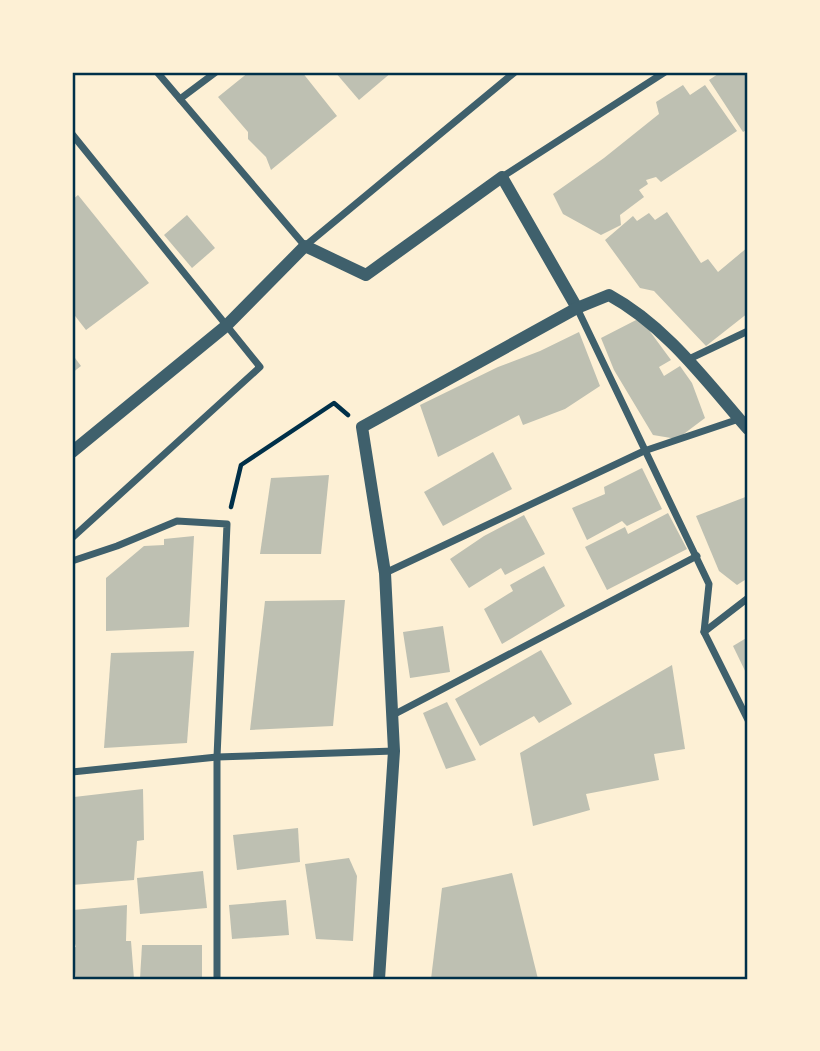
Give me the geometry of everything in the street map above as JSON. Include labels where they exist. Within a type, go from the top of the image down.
[{"type":"street","points":[[157,72],[305,246],[366,275],[502,177],[665,72]]},
{"type":"street","points":[[180,99],[216,72]]},
{"type":"street","points":[[72,452],[226,326],[305,246],[514,72]]},
{"type":"street","points":[[72,134],[260,367],[72,538]]},
{"type":"street","points":[[502,177],[577,308],[697,556],[709,584],[704,632],[748,720]]},
{"type":"street","points":[[379,979],[394,751],[393,715],[385,573],[362,427],[577,308],[609,295],[633,309],[663,333],[744,424],[644,451],[385,573]]},
{"type":"street","points":[[687,360],[748,331]]},
{"type":"street","points":[[72,561],[117,547],[177,521],[227,524],[217,757],[218,979]]},
{"type":"street","points":[[393,715],[697,556]]},
{"type":"street","points":[[704,632],[748,598]]},
{"type":"street","points":[[72,772],[217,757],[394,751]]},
{"type":"path","points":[[227,524],[241,465],[334,403],[362,427]]},
{"type":"building","points":[[249,72],[302,72],[337,116],[271,170],[266,157],[248,139],[248,132],[218,97]]},
{"type":"building","points":[[335,72],[392,72],[359,100]]},
{"type":"building","points":[[721,72],[748,72],[748,129],[743,132],[709,80]]},
{"type":"building","points":[[683,85],[690,95],[705,85],[737,131],[661,182],[656,177],[646,180],[648,184],[639,190],[644,197],[620,215],[621,225],[601,235],[563,214],[553,194],[659,114],[656,102]]},
{"type":"building","points":[[78,195],[149,283],[86,330],[72,312],[72,200]]},
{"type":"building","points":[[667,212],[701,263],[708,259],[718,272],[748,247],[748,313],[706,346],[654,291],[640,288],[605,240],[633,216],[637,221],[649,213],[655,220]]},
{"type":"building","points":[[187,215],[215,248],[192,268],[164,235]]},
{"type":"building","points":[[640,318],[671,360],[659,367],[664,376],[680,366],[692,383],[705,418],[677,439],[653,435],[614,370],[601,338]]},
{"type":"building","points":[[579,332],[600,386],[565,409],[523,425],[519,415],[438,457],[420,405]]},
{"type":"building","points":[[72,354],[81,366],[72,373]]},
{"type":"building","points":[[493,452],[512,489],[443,526],[424,492]]},
{"type":"building","points":[[642,468],[662,509],[627,526],[622,521],[587,540],[572,508],[605,494],[604,487]]},
{"type":"building","points":[[329,475],[321,554],[260,554],[271,478]]},
{"type":"building","points":[[748,496],[748,578],[737,585],[719,571],[696,516]]},
{"type":"building","points":[[668,513],[687,549],[607,590],[585,547],[625,527],[628,534]]},
{"type":"building","points":[[524,515],[545,554],[505,575],[501,568],[469,588],[450,559],[484,536]]},
{"type":"building","points":[[194,536],[189,627],[106,631],[106,578],[144,546],[164,545],[164,539]]},
{"type":"building","points":[[544,566],[565,606],[502,644],[484,609],[513,591],[510,585]]},
{"type":"building","points":[[345,600],[333,726],[250,730],[265,601]]},
{"type":"building","points":[[443,626],[450,672],[410,678],[403,632]]},
{"type":"building","points":[[748,637],[748,677],[733,646]]},
{"type":"building","points":[[541,650],[572,704],[539,723],[534,716],[480,746],[455,699]]},
{"type":"building","points":[[194,651],[187,743],[104,748],[111,653]]},
{"type":"building","points":[[672,665],[685,749],[654,754],[659,780],[586,794],[590,810],[533,826],[520,753]]},
{"type":"building","points":[[447,702],[476,760],[446,769],[423,713]]},
{"type":"building","points":[[143,789],[144,840],[137,841],[134,880],[72,885],[74,797]]},
{"type":"building","points":[[298,828],[300,862],[237,870],[233,835]]},
{"type":"building","points":[[349,858],[357,876],[353,941],[316,939],[305,864]]},
{"type":"building","points":[[203,871],[207,908],[140,914],[137,878]]},
{"type":"building","points":[[512,873],[538,979],[431,979],[442,888]]},
{"type":"building","points":[[286,900],[289,935],[232,939],[229,905]]},
{"type":"building","points":[[127,905],[126,941],[131,941],[134,979],[76,979],[72,948],[76,947],[72,934],[73,910]]},
{"type":"building","points":[[142,945],[202,945],[202,979],[140,979]]}]
